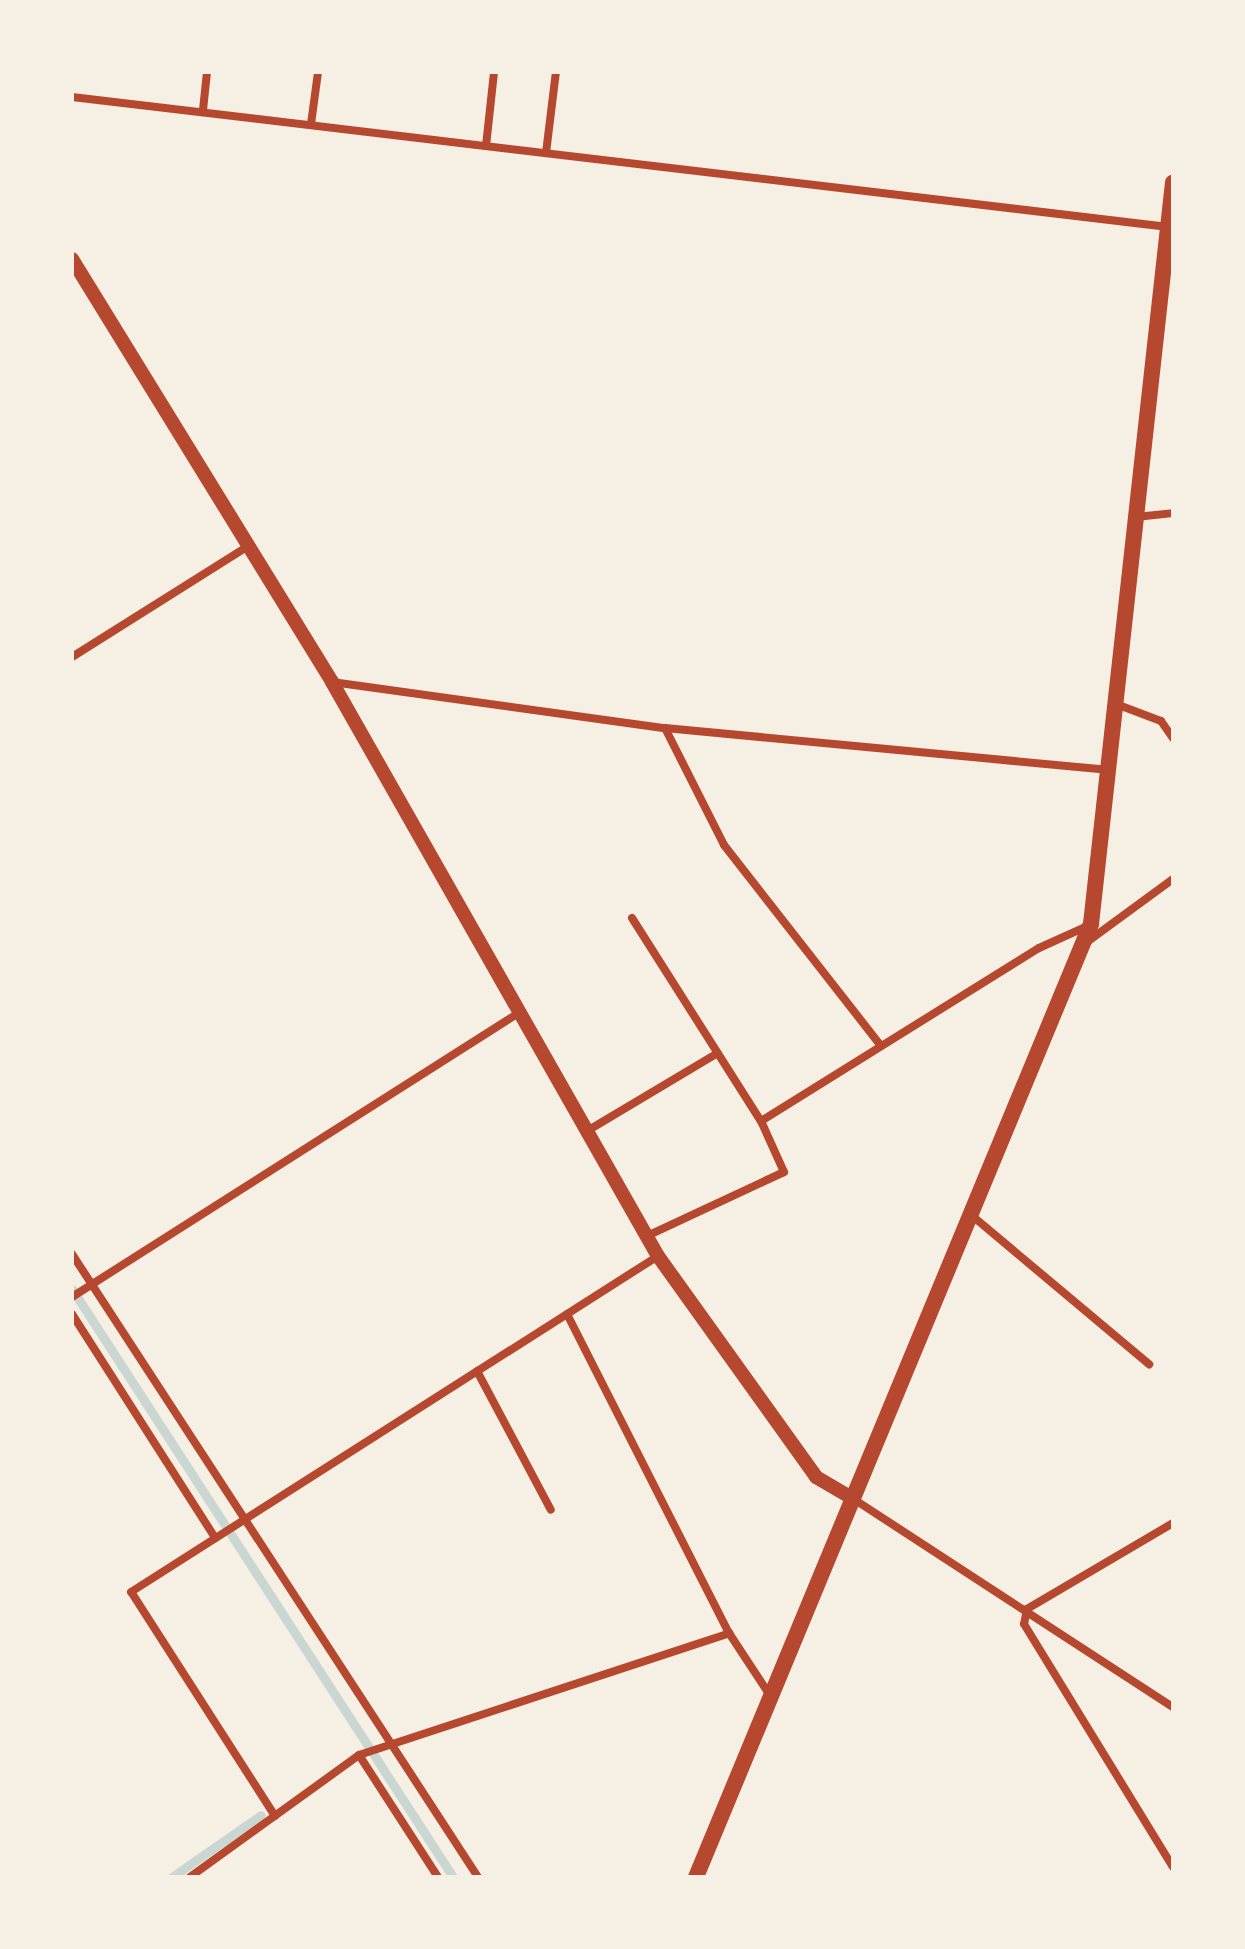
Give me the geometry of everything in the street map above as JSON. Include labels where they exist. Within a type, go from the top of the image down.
[{"type":"main road","points":[[696,1877],[769,1694],[1091,924],[1171,227],[1173,183]]},
{"type":"street","points":[[203,110],[207,72]]},
{"type":"street","points":[[311,124],[318,72]]},
{"type":"street","points":[[486,146],[494,72]]},
{"type":"street","points":[[546,153],[556,72]]},
{"type":"street","points":[[72,97],[203,110],[1171,227]]},
{"type":"street","points":[[72,259],[251,544],[658,1256],[816,1477],[1027,1609],[1173,1707]]},
{"type":"street","points":[[1136,517],[1173,513]]},
{"type":"street","points":[[72,657],[251,544]]},
{"type":"street","points":[[332,682],[665,728],[1108,770]]},
{"type":"street","points":[[1116,704],[1161,721],[1173,738]]},
{"type":"street","points":[[665,728],[724,845],[881,1046]]},
{"type":"street","points":[[1081,946],[1173,879]]},
{"type":"street","points":[[632,918],[761,1121],[784,1172],[647,1236]]},
{"type":"street","points":[[761,1121],[1039,948],[1091,924]]},
{"type":"street","points":[[72,1297],[520,1012]]},
{"type":"street","points":[[587,1131],[718,1053]]},
{"type":"street","points":[[970,1214],[1149,1364]]},
{"type":"street","points":[[72,1254],[89,1286],[239,1523],[478,1877]]},
{"type":"street","points":[[275,1816],[131,1592],[658,1256]]},
{"type":"street","points":[[72,1314],[217,1537]]},
{"type":"street","points":[[567,1314],[729,1633],[769,1694]]},
{"type":"street","points":[[477,1371],[551,1510]]},
{"type":"street","points":[[1173,1523],[1027,1609],[1024,1624],[1173,1867]]},
{"type":"street","points":[[190,1877],[362,1755],[729,1633]]},
{"type":"street","points":[[362,1755],[438,1877]]},
{"type":"waterway","points":[[72,1289],[453,1877]]},
{"type":"waterway","points":[[172,1877],[261,1815]]}]
